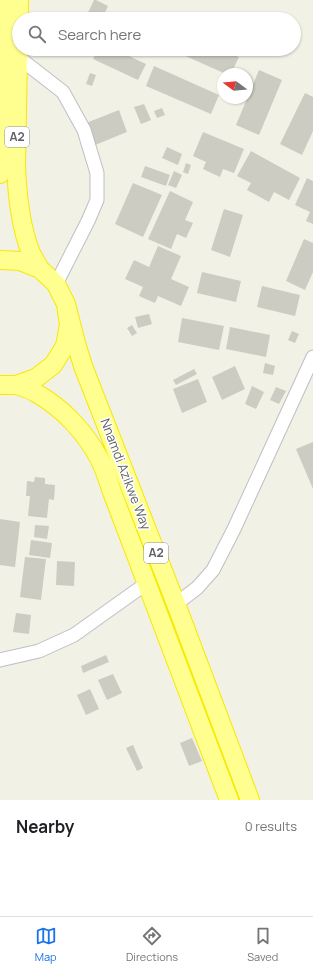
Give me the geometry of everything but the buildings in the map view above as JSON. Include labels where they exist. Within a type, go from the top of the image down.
[{"type":"highway","name":"A2","points":[[0,174],[4,0]]},
{"type":"highway","name":"A2","points":[[19,0],[19,12]]},
{"type":"highway","name":"A2","points":[[18,57],[17,192],[26,237],[31,253],[40,269]]},
{"type":"highway","points":[[0,260],[20,261],[40,269],[56,284],[66,304],[69,325],[65,346],[53,365],[36,378],[8,385]]},
{"type":"highway","name":"Nnamdi Azikwe Way","points":[[66,304],[83,366],[176,604],[250,800]]},
{"type":"highway","name":"Nnamdi Azikwe Way","points":[[8,385],[36,392],[54,405],[86,438],[100,460],[229,800]]},
{"type":"street","points":[[18,57],[63,92],[84,130],[97,173],[97,200],[88,222],[56,284]]},
{"type":"street","points":[[176,604],[197,588],[213,570],[234,529],[313,357]]},
{"type":"street","points":[[0,660],[39,651],[74,635],[147,582]]}]
